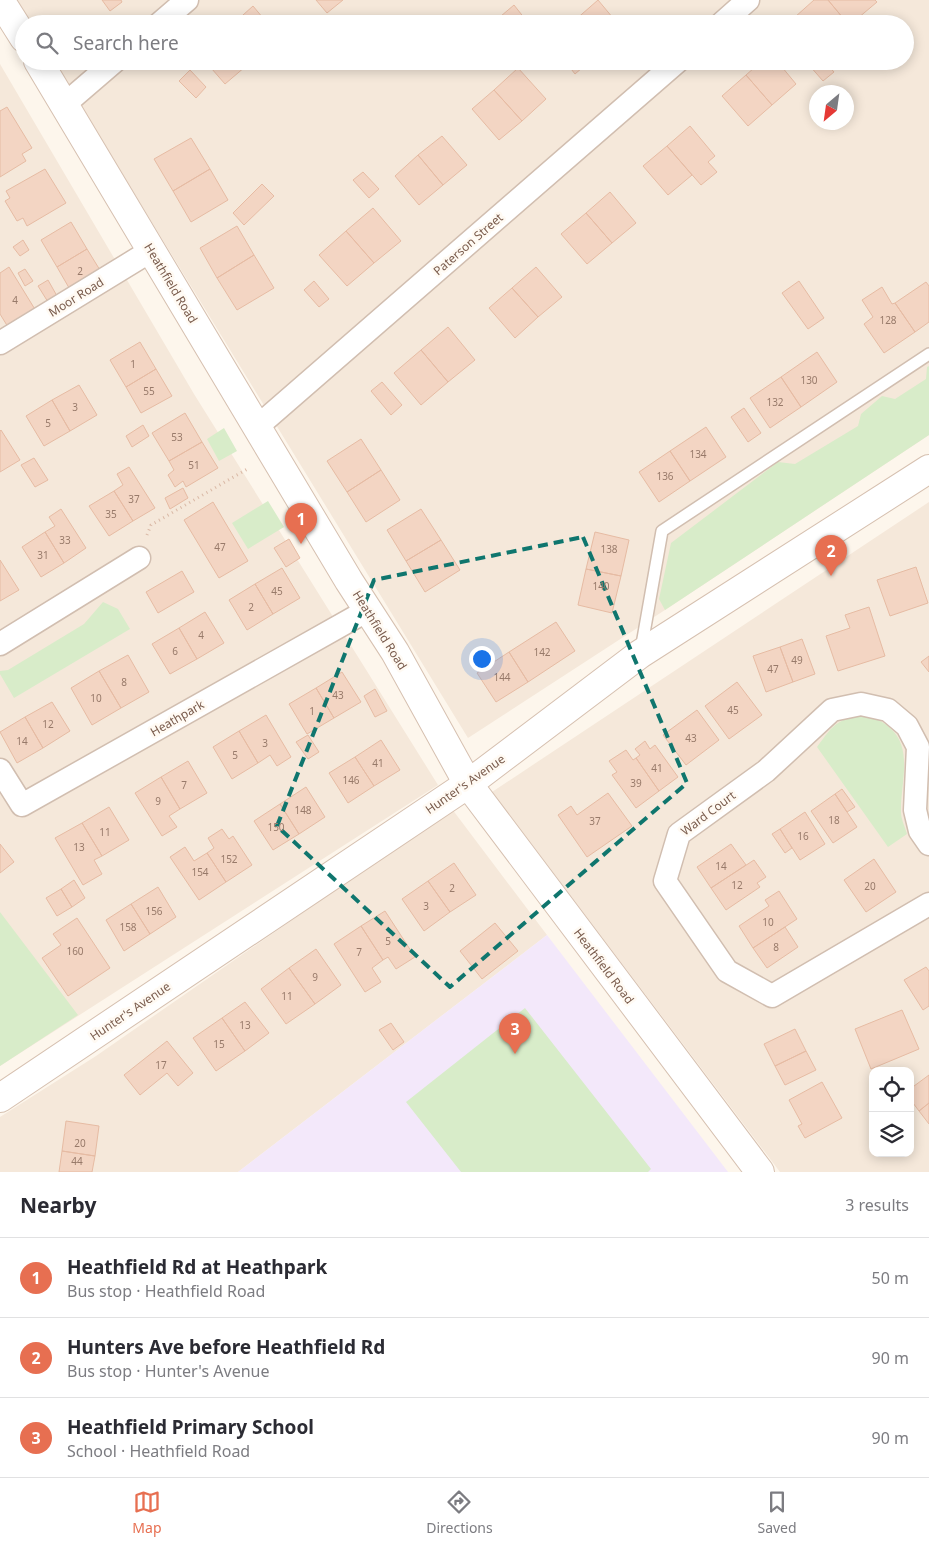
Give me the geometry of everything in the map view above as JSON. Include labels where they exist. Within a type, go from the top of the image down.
[{"type":"main road","points":[[1,5],[15,25]]},
{"type":"main road","name":"Heathfield Road","points":[[44,70],[395,652],[468,784],[760,1172]]},
{"type":"main road","name":"Hunter's Avenue","points":[[0,1098],[468,784],[640,654],[929,469]]},
{"type":"street","points":[[170,15],[187,0]]},
{"type":"street","points":[[731,15],[748,0]]},
{"type":"street","points":[[65,104],[105,70]]},
{"type":"street","name":"Paterson Street","points":[[258,426],[668,70]]},
{"type":"street","name":"Moor Road","points":[[0,344],[152,250]]},
{"type":"street","points":[[0,644],[139,558]]},
{"type":"street","name":"Heathpark","points":[[0,770],[22,806],[368,610]]},
{"type":"street","name":"Ward Court","points":[[929,844],[920,831],[915,810],[918,747],[907,726],[888,710],[861,704],[832,710],[766,771],[679,834],[665,882],[727,971],[772,996],[929,904]]},
{"type":"lane","points":[[640,654],[662,531],[929,354]]},
{"type":"path","points":[[139,558],[151,525],[254,465]]},
{"type":"highlighted area","points":[[583,537],[687,783],[450,987],[277,826],[374,580]]},
{"type":"shaded area","points":[[15,0],[929,0],[929,435],[468,738],[59,70],[914,70],[914,15],[24,15]]},
{"type":"shaded area","points":[[0,64],[194,394],[438,785],[0,1066]]},
{"type":"shaded area","points":[[929,502],[929,1172],[780,1172],[492,792]]},
{"type":"shaded area","points":[[452,809],[547,935],[238,1172],[0,1172],[0,1117],[96,1056]]},
{"type":"shaded area","points":[[547,935],[728,1172],[238,1172]]},
{"type":"green space","points":[[929,366],[929,435],[665,610],[659,599],[671,543],[778,462],[795,464],[858,426],[861,414],[882,396],[895,399],[926,379],[927,367]]},
{"type":"green space","points":[[224,428],[237,451],[219,461],[207,439]]},
{"type":"green space","points":[[268,501],[284,527],[248,549],[232,523]]},
{"type":"green space","points":[[103,602],[118,609],[130,629],[14,698],[0,671],[8,670],[84,624]]},
{"type":"green space","points":[[855,716],[870,717],[882,722],[897,736],[902,746],[904,767],[901,812],[907,834],[888,847],[817,747],[837,724]]},
{"type":"green space","points":[[0,912],[78,1015],[0,1066]]},
{"type":"green space","points":[[525,1008],[651,1169],[648,1172],[461,1172],[406,1102]]},
{"type":"building","points":[[102,0],[121,0],[122,2],[110,11]]},
{"type":"building","points":[[316,0],[343,0],[327,13]]},
{"type":"building","points":[[598,0],[610,15],[581,15]]},
{"type":"building","points":[[814,0],[828,0],[840,15],[797,15]]},
{"type":"building","points":[[828,0],[875,0],[877,2],[862,15],[840,15]]},
{"type":"building","points":[[514,5],[522,15],[502,15]]},
{"type":"building","points":[[253,6],[260,15],[243,15]]},
{"type":"building","points":[[190,70],[206,87],[196,98],[179,81]]},
{"type":"building","points":[[213,70],[241,70],[225,84]]},
{"type":"building","points":[[516,70],[520,70],[546,99],[522,121],[494,90]]},
{"type":"building","points":[[752,70],[784,70],[796,84],[772,105],[746,75]]},
{"type":"building","points":[[813,70],[832,70],[834,72],[823,81]]},
{"type":"building","points":[[746,75],[772,105],[748,126],[722,96]]},
{"type":"building","points":[[494,90],[522,121],[499,140],[472,109]]},
{"type":"building","points":[[7,107],[32,148],[22,154],[26,161],[0,177],[0,111]]},
{"type":"building","points":[[690,126],[715,156],[708,162],[717,172],[701,185],[667,146]]},
{"type":"building","points":[[442,136],[467,165],[443,185],[418,155]]},
{"type":"building","points":[[191,138],[210,169],[173,191],[154,159]]},
{"type":"building","points":[[667,146],[692,175],[668,195],[643,166]]},
{"type":"building","points":[[418,155],[443,185],[419,205],[395,176]]},
{"type":"building","points":[[45,169],[66,203],[27,226],[23,218],[17,221],[5,201],[10,198],[6,191]]},
{"type":"building","points":[[210,169],[228,200],[191,222],[173,191]]},
{"type":"building","points":[[363,172],[379,189],[369,198],[353,180]]},
{"type":"building","points":[[262,184],[274,196],[244,225],[233,213]]},
{"type":"building","points":[[610,192],[636,223],[612,243],[586,213]]},
{"type":"building","points":[[373,208],[401,241],[374,263],[346,231]]},
{"type":"building","points":[[586,213],[612,243],[587,264],[561,234]]},
{"type":"building","points":[[71,222],[87,249],[57,267],[41,240]]},
{"type":"building","points":[[237,226],[254,255],[217,278],[200,248]]},
{"type":"building","points":[[346,231],[374,263],[347,286],[319,255]]},
{"type":"building","points":[[23,240],[29,250],[20,256],[13,247]]},
{"type":"building","points":[[87,249],[103,275],[72,293],[57,267]]},
{"type":"building","points":[[254,255],[274,288],[237,310],[217,278]]},
{"type":"building","points":[[9,267],[36,311],[8,327],[0,314],[0,273]]},
{"type":"building","points":[[536,267],[562,297],[538,317],[512,288]]},
{"type":"building","points":[[25,269],[33,281],[25,286],[18,273]]},
{"type":"building","points":[[48,280],[57,296],[48,302],[38,286]]},
{"type":"building","points":[[314,281],[329,299],[319,307],[304,290]]},
{"type":"building","points":[[799,281],[824,318],[808,329],[782,293]]},
{"type":"building","points":[[926,282],[929,286],[929,322],[915,332],[895,303]]},
{"type":"building","points":[[882,287],[892,304],[895,303],[915,332],[884,353],[864,324],[873,317],[862,300]]},
{"type":"building","points":[[512,288],[538,317],[515,338],[489,308]]},
{"type":"building","points":[[448,327],[475,360],[448,382],[421,350]]},
{"type":"building","points":[[140,342],[156,369],[126,387],[110,360]]},
{"type":"building","points":[[421,350],[448,382],[421,405],[394,373]]},
{"type":"building","points":[[817,352],[837,382],[801,407],[781,377]]},
{"type":"building","points":[[156,369],[172,396],[141,413],[126,387]]},
{"type":"building","points":[[781,377],[801,407],[770,428],[750,398]]},
{"type":"building","points":[[382,382],[402,405],[391,415],[371,391]]},
{"type":"building","points":[[79,385],[97,415],[70,431],[52,400]]},
{"type":"building","points":[[52,400],[70,431],[44,446],[26,416]]},
{"type":"building","points":[[744,408],[761,433],[748,442],[731,417]]},
{"type":"building","points":[[185,413],[202,442],[169,461],[152,433]]},
{"type":"building","points":[[143,425],[149,436],[132,447],[126,436]]},
{"type":"building","points":[[706,427],[726,457],[690,481],[670,451]]},
{"type":"building","points":[[0,431],[20,460],[0,472]]},
{"type":"building","points":[[361,439],[381,470],[347,492],[327,461]]},
{"type":"building","points":[[202,442],[218,468],[186,487],[183,481],[175,487],[168,475],[174,470],[169,461]]},
{"type":"building","points":[[670,451],[690,481],[659,502],[639,472]]},
{"type":"building","points":[[34,458],[48,480],[35,487],[21,465]]},
{"type":"building","points":[[129,467],[155,508],[133,521],[114,491],[123,485],[117,474]]},
{"type":"building","points":[[381,470],[400,500],[366,522],[347,492]]},
{"type":"building","points":[[183,488],[188,498],[170,509],[165,498]]},
{"type":"building","points":[[114,491],[133,521],[109,536],[89,506]]},
{"type":"building","points":[[213,502],[248,561],[219,578],[184,520]]},
{"type":"building","points":[[61,509],[86,548],[64,563],[45,532],[55,526],[49,517]]},
{"type":"building","points":[[421,509],[441,540],[406,561],[387,530]]},
{"type":"building","points":[[45,532],[64,563],[41,577],[22,547]]},
{"type":"building","points":[[595,532],[629,540],[621,576],[586,569]]},
{"type":"building","points":[[289,539],[300,558],[286,567],[274,548]]},
{"type":"building","points":[[441,540],[460,570],[425,592],[406,561]]},
{"type":"building","points":[[0,560],[19,590],[0,601]]},
{"type":"building","points":[[916,567],[928,603],[890,616],[877,580]]},
{"type":"building","points":[[282,568],[300,598],[273,614],[255,584]]},
{"type":"building","points":[[586,569],[621,576],[612,613],[578,605]]},
{"type":"building","points":[[182,571],[194,592],[158,613],[146,592]]},
{"type":"building","points":[[255,584],[273,614],[247,630],[229,600]]},
{"type":"building","points":[[869,607],[885,656],[838,671],[826,636],[850,628],[845,615]]},
{"type":"building","points":[[205,612],[224,643],[197,659],[179,628]]},
{"type":"building","points":[[556,622],[575,651],[528,682],[509,652]]},
{"type":"building","points":[[179,628],[197,659],[170,674],[152,644]]},
{"type":"building","points":[[802,639],[815,674],[793,682],[780,647]]},
{"type":"building","points":[[780,647],[793,682],[766,692],[753,656]]},
{"type":"building","points":[[509,652],[528,682],[496,702],[477,673]]},
{"type":"building","points":[[128,655],[149,692],[121,708],[99,671]]},
{"type":"building","points":[[929,656],[929,672],[921,662]]},
{"type":"building","points":[[99,671],[121,708],[92,725],[71,688]]},
{"type":"building","points":[[342,672],[361,702],[334,718],[316,688]]},
{"type":"building","points":[[737,682],[762,715],[729,739],[705,706]]},
{"type":"building","points":[[316,688],[334,718],[307,734],[289,704]]},
{"type":"building","points":[[375,689],[387,711],[375,717],[364,696]]},
{"type":"building","points":[[52,702],[70,731],[43,748],[25,717]]},
{"type":"building","points":[[697,710],[719,740],[686,765],[663,735]]},
{"type":"building","points":[[266,715],[291,757],[277,766],[270,755],[258,763],[239,731]]},
{"type":"building","points":[[25,717],[43,748],[17,763],[0,732]]},
{"type":"building","points":[[239,731],[258,763],[232,779],[213,747]]},
{"type":"building","points":[[308,735],[319,752],[308,759],[296,742]]},
{"type":"building","points":[[381,740],[400,770],[374,786],[355,757]]},
{"type":"building","points":[[645,741],[650,749],[655,745],[678,777],[659,791],[636,758],[640,755],[635,749]]},
{"type":"building","points":[[626,750],[633,760],[636,758],[659,791],[636,808],[612,775],[617,772],[609,761]]},
{"type":"building","points":[[355,757],[374,786],[348,803],[329,773]]},
{"type":"building","points":[[188,761],[207,793],[180,809],[161,777]]},
{"type":"building","points":[[161,777],[180,809],[169,816],[177,827],[162,836],[135,793]]},
{"type":"building","points":[[306,787],[325,817],[299,834],[280,804]]},
{"type":"building","points":[[842,789],[855,807],[847,812],[835,794]]},
{"type":"building","points":[[608,793],[632,826],[587,857],[558,815],[571,806],[577,815]]},
{"type":"building","points":[[835,794],[857,827],[833,843],[811,811]]},
{"type":"building","points":[[280,804],[299,834],[273,850],[254,821]]},
{"type":"building","points":[[109,807],[129,840],[102,856],[82,823]]},
{"type":"building","points":[[805,812],[825,844],[800,860],[780,829]]},
{"type":"building","points":[[82,823],[102,856],[94,860],[102,874],[83,885],[55,838]]},
{"type":"building","points":[[222,829],[229,839],[233,836],[252,865],[226,882],[207,853],[214,848],[208,838]]},
{"type":"building","points":[[780,829],[792,848],[785,853],[772,834]]},
{"type":"building","points":[[0,844],[14,862],[0,873]]},
{"type":"building","points":[[731,844],[746,865],[711,888],[697,867]]},
{"type":"building","points":[[185,847],[194,861],[207,853],[226,882],[199,900],[170,857]]},
{"type":"building","points":[[874,859],[896,892],[866,912],[844,880]]},
{"type":"building","points":[[754,860],[766,877],[757,883],[760,887],[726,910],[711,888]]},
{"type":"building","points":[[454,863],[476,895],[450,912],[428,881]]},
{"type":"building","points":[[74,880],[85,898],[72,907],[61,889]]},
{"type":"building","points":[[428,881],[450,912],[424,931],[402,899]]},
{"type":"building","points":[[158,887],[176,917],[150,934],[131,904]]},
{"type":"building","points":[[61,889],[72,907],[57,916],[46,898]]},
{"type":"building","points":[[779,891],[797,919],[753,948],[739,926],[769,906],[765,900]]},
{"type":"building","points":[[131,904],[150,934],[124,951],[106,920]]},
{"type":"building","points":[[385,911],[415,957],[396,969],[388,957],[383,960],[361,926]]},
{"type":"building","points":[[77,918],[110,968],[68,996],[42,958],[61,945],[53,934]]},
{"type":"building","points":[[495,923],[518,951],[482,979],[460,951]]},
{"type":"building","points":[[361,926],[383,960],[372,968],[381,982],[365,992],[334,944]]},
{"type":"building","points":[[785,927],[798,947],[767,968],[753,948]]},
{"type":"building","points":[[316,949],[341,985],[315,1004],[289,968]]},
{"type":"building","points":[[926,967],[929,971],[929,1006],[923,1010],[904,980]]},
{"type":"building","points":[[289,968],[315,1004],[286,1024],[261,989]]},
{"type":"building","points":[[245,1002],[269,1033],[245,1051],[222,1018]]},
{"type":"building","points":[[902,1010],[919,1049],[876,1067],[870,1067],[855,1029]]},
{"type":"building","points":[[222,1018],[245,1051],[216,1071],[193,1038]]},
{"type":"building","points":[[391,1023],[404,1042],[393,1050],[379,1030]]},
{"type":"building","points":[[795,1029],[806,1051],[775,1066],[764,1044]]},
{"type":"building","points":[[167,1041],[193,1073],[178,1086],[167,1073],[140,1095],[124,1075]]},
{"type":"building","points":[[806,1051],[816,1070],[785,1085],[775,1066]]},
{"type":"building","points":[[929,1075],[929,1103],[919,1111],[914,1104],[914,1086]]},
{"type":"building","points":[[822,1082],[842,1118],[805,1138],[798,1126],[802,1124],[789,1100]]},
{"type":"building","points":[[929,1103],[929,1124],[919,1111]]},
{"type":"building","points":[[66,1121],[99,1126],[95,1156],[62,1151]]},
{"type":"building","points":[[62,1151],[95,1156],[92,1172],[59,1172]]},
{"type":"place","name":"Heathfield Rd at Heathpark","points":[[301,544]]},
{"type":"place","name":"Hunters Ave before Heathfield Rd","points":[[831,576]]},
{"type":"place","name":"Heathfield Primary School","points":[[515,1054]]}]
